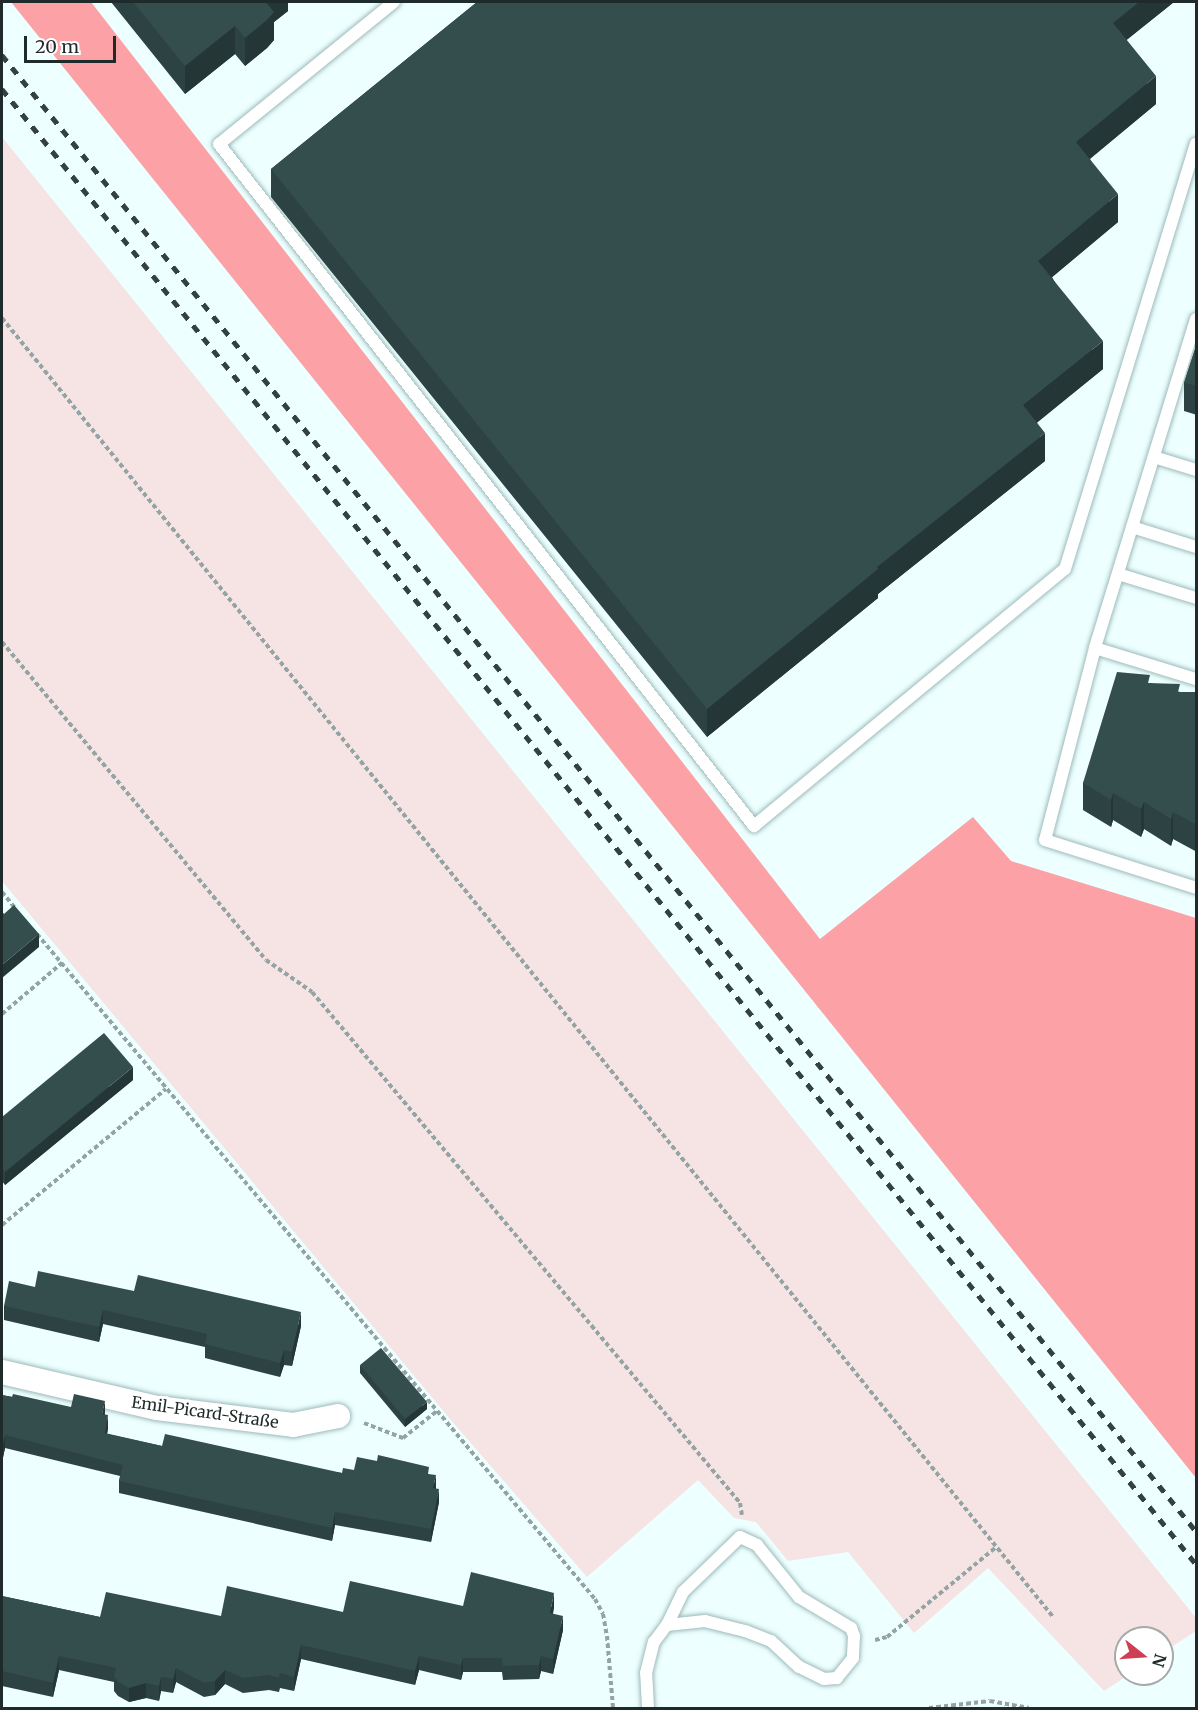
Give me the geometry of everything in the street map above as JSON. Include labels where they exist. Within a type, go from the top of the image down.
[{"type":"street","name":"Emil-Picard-Straße","points":[[2,1372],[157,1408],[293,1425],[339,1416]]},
{"type":"lane","points":[[394,2],[219,144],[754,826],[1065,569],[1197,144]]},
{"type":"lane","points":[[1197,319],[1095,648],[1045,840],[1197,888]]},
{"type":"lane","points":[[1154,457],[1197,470]]},
{"type":"lane","points":[[1132,527],[1197,547]]},
{"type":"lane","points":[[1118,574],[1197,598]]},
{"type":"lane","points":[[1095,648],[1197,679]]},
{"type":"lane","points":[[648,1708],[646,1672],[654,1642],[667,1625],[683,1592],[740,1537],[757,1545],[799,1596],[850,1628],[854,1645],[853,1658],[837,1678],[824,1679],[809,1674],[799,1667],[771,1641],[745,1631],[705,1621],[667,1625]]},
{"type":"path","points":[[2,318],[1053,1617]]},
{"type":"path","points":[[2,642],[266,960],[312,992],[740,1503],[743,1520]]},
{"type":"path","points":[[2,892],[17,910]]},
{"type":"path","points":[[32,928],[595,1599],[603,1614],[607,1636],[614,1708]]},
{"type":"path","points":[[2,1014],[62,963]]},
{"type":"path","points":[[2,1225],[166,1089]]},
{"type":"path","points":[[339,1416],[376,1426],[404,1438],[437,1411]]},
{"type":"path","points":[[854,1645],[887,1638],[995,1548]]},
{"type":"path","points":[[929,1708],[990,1701],[1028,1708]]},
{"type":"shaded area","points":[[11,2],[91,2],[820,939],[973,817],[1011,861],[1196,918],[1196,1478]]},
{"type":"shaded area","points":[[2,137],[1196,1618],[1196,1631],[1174,1645],[1174,1626],[1114,1626],[1114,1684],[1104,1691],[988,1568],[914,1633],[848,1552],[788,1561],[756,1522],[734,1518],[698,1480],[587,1577],[450,1419],[2,881]]},
{"type":"building","points":[[133,2],[266,2],[274,12],[245,38],[235,26],[185,66]]},
{"type":"building","points":[[477,2],[1139,2],[1113,23],[1156,76],[1076,142],[1118,194],[1038,261],[1103,341],[1023,405],[1045,433],[877,567],[878,569],[707,709],[271,169]]},
{"type":"building","points":[[1197,343],[1197,386],[1184,383]]},
{"type":"building","points":[[1117,672],[1150,675],[1148,683],[1180,684],[1178,692],[1197,692],[1197,825],[1173,812],[1171,819],[1144,802],[1141,809],[1113,793],[1111,800],[1083,783]]},
{"type":"building","points":[[14,905],[39,934],[2,965],[2,911],[4,914]]},
{"type":"building","points":[[104,1033],[133,1067],[5,1172],[2,1168],[2,1117]]},
{"type":"building","points":[[38,1271],[134,1291],[138,1275],[301,1312],[292,1352],[284,1350],[280,1363],[205,1344],[207,1334],[103,1310],[99,1327],[4,1306],[9,1281],[35,1287]]},
{"type":"building","points":[[381,1348],[427,1402],[405,1419],[360,1365]]},
{"type":"building","points":[[13,1394],[71,1407],[74,1394],[105,1401],[102,1414],[108,1415],[105,1433],[162,1446],[165,1434],[342,1473],[343,1468],[354,1470],[357,1457],[377,1461],[378,1455],[429,1467],[428,1474],[436,1475],[433,1488],[439,1489],[431,1529],[335,1512],[332,1528],[119,1481],[123,1465],[5,1435],[2,1449],[2,1395],[12,1397]]},
{"type":"building","points":[[471,1572],[554,1593],[550,1613],[563,1616],[553,1659],[541,1656],[539,1665],[503,1666],[502,1658],[463,1658],[461,1665],[419,1656],[415,1671],[301,1645],[294,1677],[280,1673],[279,1678],[269,1675],[243,1678],[225,1670],[215,1681],[204,1683],[176,1668],[173,1679],[161,1677],[159,1686],[146,1683],[129,1688],[118,1682],[114,1676],[116,1668],[59,1656],[53,1683],[2,1671],[2,1596],[100,1617],[106,1592],[221,1616],[227,1586],[343,1612],[350,1581],[463,1606]]},
{"type":"railway","points":[[2,55],[1196,1531]]},
{"type":"railway","points":[[2,89],[1196,1564]]}]
